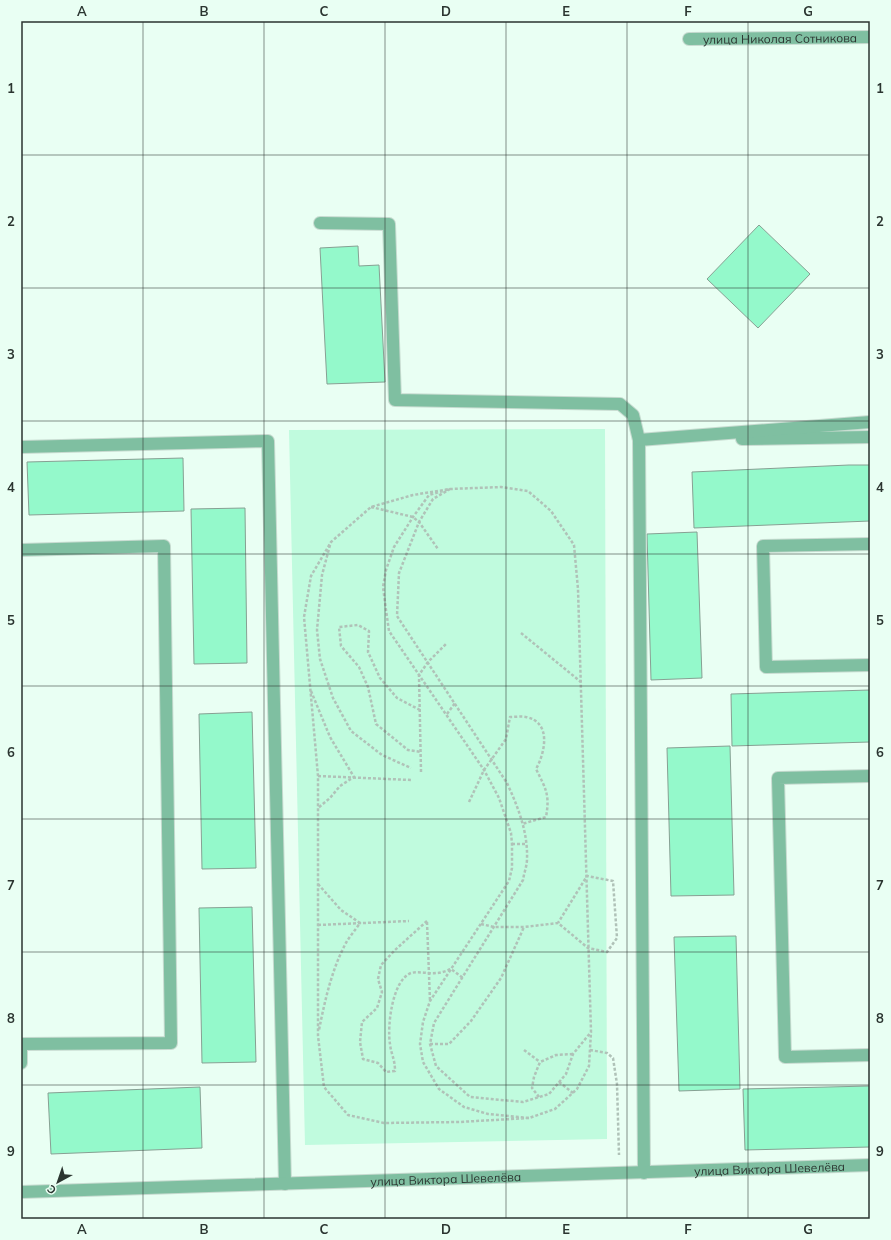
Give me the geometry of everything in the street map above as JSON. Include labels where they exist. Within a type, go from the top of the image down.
[{"type":"street","name":"улица Николая Сотникова","points":[[689,39],[870,37]]},
{"type":"street","points":[[320,223],[389,224],[395,400],[620,404],[633,415],[639,440],[644,1173]]},
{"type":"street","points":[[639,440],[870,422]]},
{"type":"street","points":[[742,439],[870,437]]},
{"type":"street","points":[[21,447],[268,441],[285,1184]]},
{"type":"street","points":[[870,544],[763,546],[766,667],[870,665]]},
{"type":"street","points":[[21,550],[164,546],[171,1043],[21,1044],[21,1063]]},
{"type":"street","points":[[870,776],[778,778],[785,1057],[870,1055]]},
{"type":"street","name":"улица Виктора Шевелёва","points":[[21,1192],[870,1166]]},
{"type":"path","points":[[501,487],[528,492],[551,511],[574,546],[578,589],[587,876],[591,1032],[589,1066],[577,1089],[555,1109],[529,1118],[459,1122],[384,1123],[348,1115],[324,1087],[318,1036],[318,776],[304,617],[310,576],[331,542],[371,508],[413,495],[450,489],[501,487]]},
{"type":"path","points":[[450,489],[429,495],[394,547],[386,570],[383,587],[389,631],[484,770],[499,798],[511,833],[512,868],[509,882],[430,1001],[420,1044],[423,1062],[439,1088],[464,1107],[488,1114],[529,1118]]},
{"type":"path","points":[[450,489],[433,499],[419,522],[399,573],[398,616],[507,783],[518,806],[525,834],[527,860],[523,880],[434,1023],[430,1044],[436,1066],[470,1097],[523,1102],[549,1094],[566,1074],[573,1054],[591,1032]]},
{"type":"path","points":[[371,508],[413,517],[419,522],[438,549]]},
{"type":"path","points":[[331,542],[322,575],[317,630],[320,659],[333,698],[351,731],[382,755],[411,768]]},
{"type":"path","points":[[420,710],[397,698],[380,678],[368,652],[369,631],[358,625],[339,627],[341,646],[359,666],[368,688],[376,724],[408,750],[420,752]]},
{"type":"path","points":[[521,633],[581,682]]},
{"type":"path","points":[[421,772],[419,674],[428,662],[446,644]]},
{"type":"path","points":[[310,689],[330,737],[354,777]]},
{"type":"path","points":[[447,714],[455,703]]},
{"type":"path","points":[[469,802],[484,770],[506,739],[510,718],[526,716],[539,723],[545,735],[542,760],[536,770],[547,790],[548,804],[546,817],[522,824]]},
{"type":"path","points":[[318,776],[412,780]]},
{"type":"path","points":[[318,808],[330,798],[340,786],[354,777]]},
{"type":"path","points":[[512,844],[526,844]]},
{"type":"path","points":[[558,922],[587,876]]},
{"type":"path","points":[[481,924],[494,927],[524,927],[558,922],[588,948],[607,952],[617,938],[613,881],[587,876]]},
{"type":"path","points":[[318,884],[341,910],[360,923]]},
{"type":"path","points":[[318,925],[409,921]]},
{"type":"path","points":[[430,1001],[429,972],[427,921],[380,965],[378,979],[382,992],[377,1008],[362,1022],[360,1042],[363,1059],[378,1063],[386,1072],[395,1071],[395,1061],[390,1045],[389,1025],[393,1003],[400,982],[411,974],[429,972],[436,973],[451,969]]},
{"type":"path","points":[[318,1036],[325,1003],[337,962],[348,940],[360,923]]},
{"type":"path","points":[[430,1044],[449,1044],[471,1021],[501,978],[524,927]]},
{"type":"path","points":[[451,969],[462,978]]},
{"type":"path","points":[[524,1050],[540,1062]]},
{"type":"path","points":[[590,1050],[607,1052],[613,1058],[617,1084],[620,1173]]},
{"type":"path","points":[[539,1097],[532,1088],[534,1077],[540,1062],[556,1056],[573,1054]]},
{"type":"path","points":[[559,1082],[573,1093]]},
{"type":"green space","points":[[605,429],[607,1139],[305,1145],[289,430]]},
{"type":"building","points":[[759,225],[810,274],[758,328],[707,279]]},
{"type":"building","points":[[358,246],[359,266],[379,265],[385,382],[327,384],[320,248]]},
{"type":"building","points":[[183,458],[184,511],[29,515],[27,462]]},
{"type":"building","points":[[870,465],[870,521],[694,528],[692,472]]},
{"type":"building","points":[[245,508],[247,663],[194,664],[191,509]]},
{"type":"building","points":[[697,532],[702,678],[651,680],[647,534]]},
{"type":"building","points":[[870,690],[870,742],[732,746],[731,694]]},
{"type":"building","points":[[252,712],[256,868],[202,869],[199,714]]},
{"type":"building","points":[[730,746],[734,895],[671,896],[667,748]]},
{"type":"building","points":[[252,907],[256,1062],[202,1063],[199,908]]},
{"type":"building","points":[[736,936],[740,1089],[679,1091],[674,937]]},
{"type":"building","points":[[870,1086],[870,1147],[745,1150],[743,1089]]},
{"type":"building","points":[[200,1087],[202,1148],[51,1154],[48,1093]]}]
